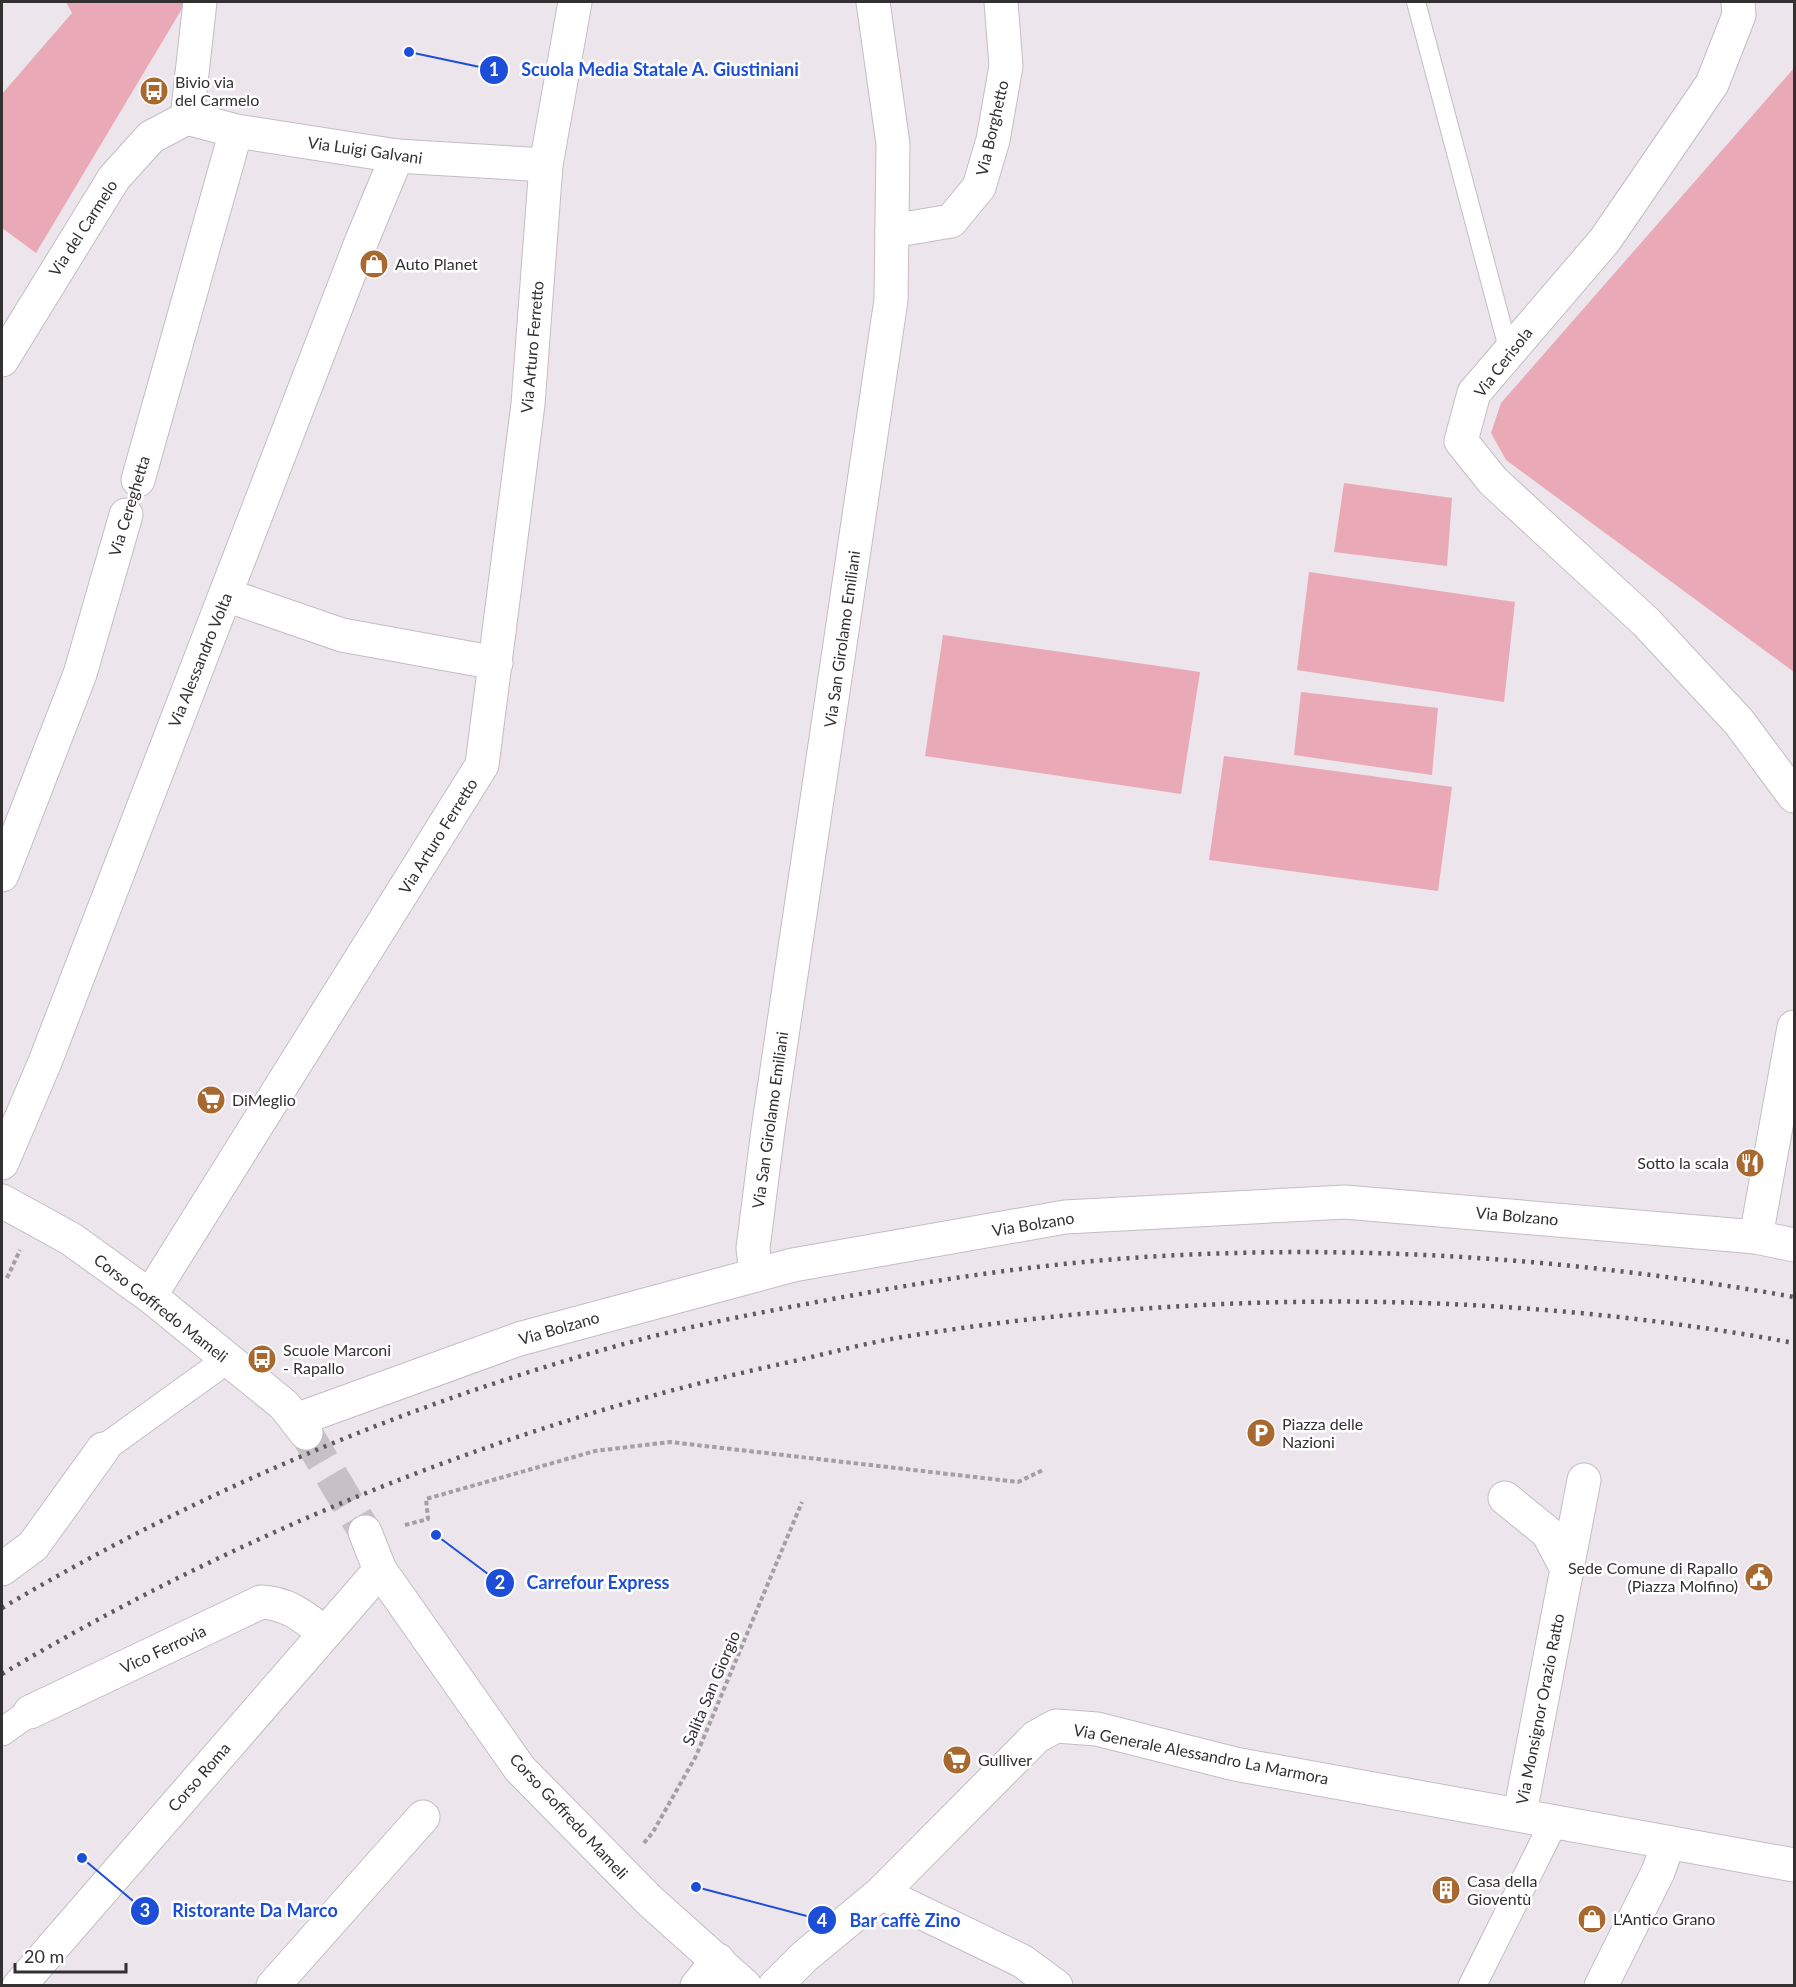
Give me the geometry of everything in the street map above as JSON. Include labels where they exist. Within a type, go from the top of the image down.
[{"type":"street","points":[[187,118],[200,2]]},
{"type":"street","name":"Via Arturo Ferretto","points":[[150,1296],[482,765],[528,404],[546,165],[575,2]]},
{"type":"street","name":"Via San Girolamo Emiliani","points":[[756,1275],[753,1248],[768,1130],[891,300],[893,144],[873,2]]},
{"type":"street","name":"Via Borghetto","points":[[892,231],[951,221],[979,186],[993,140],[1006,66],[1001,2]]},
{"type":"street","name":"Via Cerisola","points":[[1738,2],[1739,15],[1712,84],[1605,240],[1474,393],[1461,441],[1493,481],[1646,622],[1739,722],[1794,796]]},
{"type":"street","name":"Via Luigi Galvani","points":[[187,118],[236,131],[397,156],[546,165]]},
{"type":"street","name":"Via del Carmelo","points":[[2,360],[114,178],[151,137],[187,118]]},
{"type":"street","name":"Via Cereghetta","points":[[2,874],[80,674],[138,480],[236,131]]},
{"type":"street","name":"Via Alessandro Volta","points":[[2,1163],[45,1062],[358,250],[397,156]]},
{"type":"street","points":[[226,595],[342,635],[496,663]]},
{"type":"street","points":[[1756,1237],[1794,1027]]},
{"type":"street","name":"Corso Goffredo Mameli","points":[[2,1201],[71,1239],[150,1296],[284,1405],[301,1427]]},
{"type":"street","name":"Via Bolzano","points":[[301,1427],[519,1339],[793,1265],[1065,1217],[1345,1202],[1756,1237],[1794,1245]]},
{"type":"street","points":[[2,1569],[33,1546],[103,1449],[228,1359]]},
{"type":"street","name":"Via Monsignor Orazio Ratto","points":[[1520,1813],[1584,1480]]},
{"type":"street","points":[[1505,1498],[1548,1533],[1566,1569]]},
{"type":"street","name":"Corso Goffredo Mameli","points":[[365,1532],[380,1570],[520,1769],[650,1901],[745,1986]]},
{"type":"street","name":"Corso Roma","points":[[20,1986],[380,1570]]},
{"type":"street","name":"Vico Ferrovia","points":[[2,1732],[30,1712],[261,1602],[279,1602],[295,1610],[325,1633]]},
{"type":"street","name":"Via Generale Alessandro La Marmora","points":[[775,1986],[804,1957],[881,1893],[1036,1737],[1056,1725],[1096,1729],[1235,1764],[1520,1813],[1668,1844],[1794,1865]]},
{"type":"street","points":[[273,1986],[423,1817]]},
{"type":"street","points":[[1472,1986],[1555,1820]]},
{"type":"street","points":[[1601,1986],[1658,1872],[1668,1844]]},
{"type":"street","points":[[881,1893],[1022,1961],[1056,1986]]},
{"type":"street","points":[[697,1986],[718,1960]]},
{"type":"lane","points":[[1416,2],[1509,352]]},
{"type":"path","points":[[405,1525],[429,1519],[426,1499],[595,1451],[670,1443],[1018,1482],[1043,1470]]},
{"type":"path","name":"Salita San Giorgio","points":[[620,1871],[653,1832],[696,1756],[802,1502]]},
{"type":"shaded area","points":[[66,2],[186,2],[36,253],[2,228],[2,94],[72,13]]},
{"type":"shaded area","points":[[1794,68],[1794,672],[1506,460],[1491,433],[1501,403]]},
{"type":"shaded area","points":[[1344,483],[1452,498],[1447,566],[1334,552]]},
{"type":"shaded area","points":[[1309,572],[1515,602],[1504,702],[1297,670]]},
{"type":"shaded area","points":[[943,635],[1200,672],[1181,794],[925,756]]},
{"type":"shaded area","points":[[1301,692],[1438,708],[1432,775],[1294,755]]},
{"type":"shaded area","points":[[1224,756],[1452,787],[1438,891],[1209,860]]},
{"type":"tunnel","points":[[306,1433],[365,1532]]},
{"type":"railway","points":[[2,1608],[155,1524],[234,1486],[396,1418],[562,1362],[646,1338],[742,1316],[878,1291],[1080,1262],[1162,1256],[1321,1252],[1480,1258],[1559,1265],[1638,1273],[1794,1297]]},
{"type":"railway","points":[[2,1674],[95,1621],[189,1573],[285,1527],[383,1486],[483,1449],[584,1416],[686,1387],[894,1338],[1019,1321],[1130,1310],[1241,1303],[1352,1302],[1464,1305],[1574,1313],[1685,1325],[1794,1343]]},
{"type":"place","name":"Scuola Media Statale A. Giustiniani","points":[[409,52]]},
{"type":"place","name":"Bivio via del Carmelo","points":[[154,91]]},
{"type":"place","name":"Auto Planet","points":[[374,264]]},
{"type":"place","name":"DiMeglio","points":[[211,1100]]},
{"type":"place","name":"Sotto la scala","points":[[1750,1163]]},
{"type":"place","name":"Scuole Marconi - Rapallo","points":[[262,1359]]},
{"type":"place","name":"Piazza delle Nazioni","points":[[1261,1433]]},
{"type":"place","name":"Carrefour Express","points":[[436,1535]]},
{"type":"place","name":"Sede Comune di Rapallo (Piazza Molfino)","points":[[1759,1577]]},
{"type":"place","name":"Gulliver","points":[[957,1760]]},
{"type":"place","name":"Ristorante Da Marco","points":[[82,1858]]},
{"type":"place","name":"Bar caffè Zino","points":[[696,1887]]},
{"type":"place","name":"Casa della Gioventù","points":[[1446,1890]]},
{"type":"place","name":"L'Antico Grano","points":[[1592,1919]]}]
